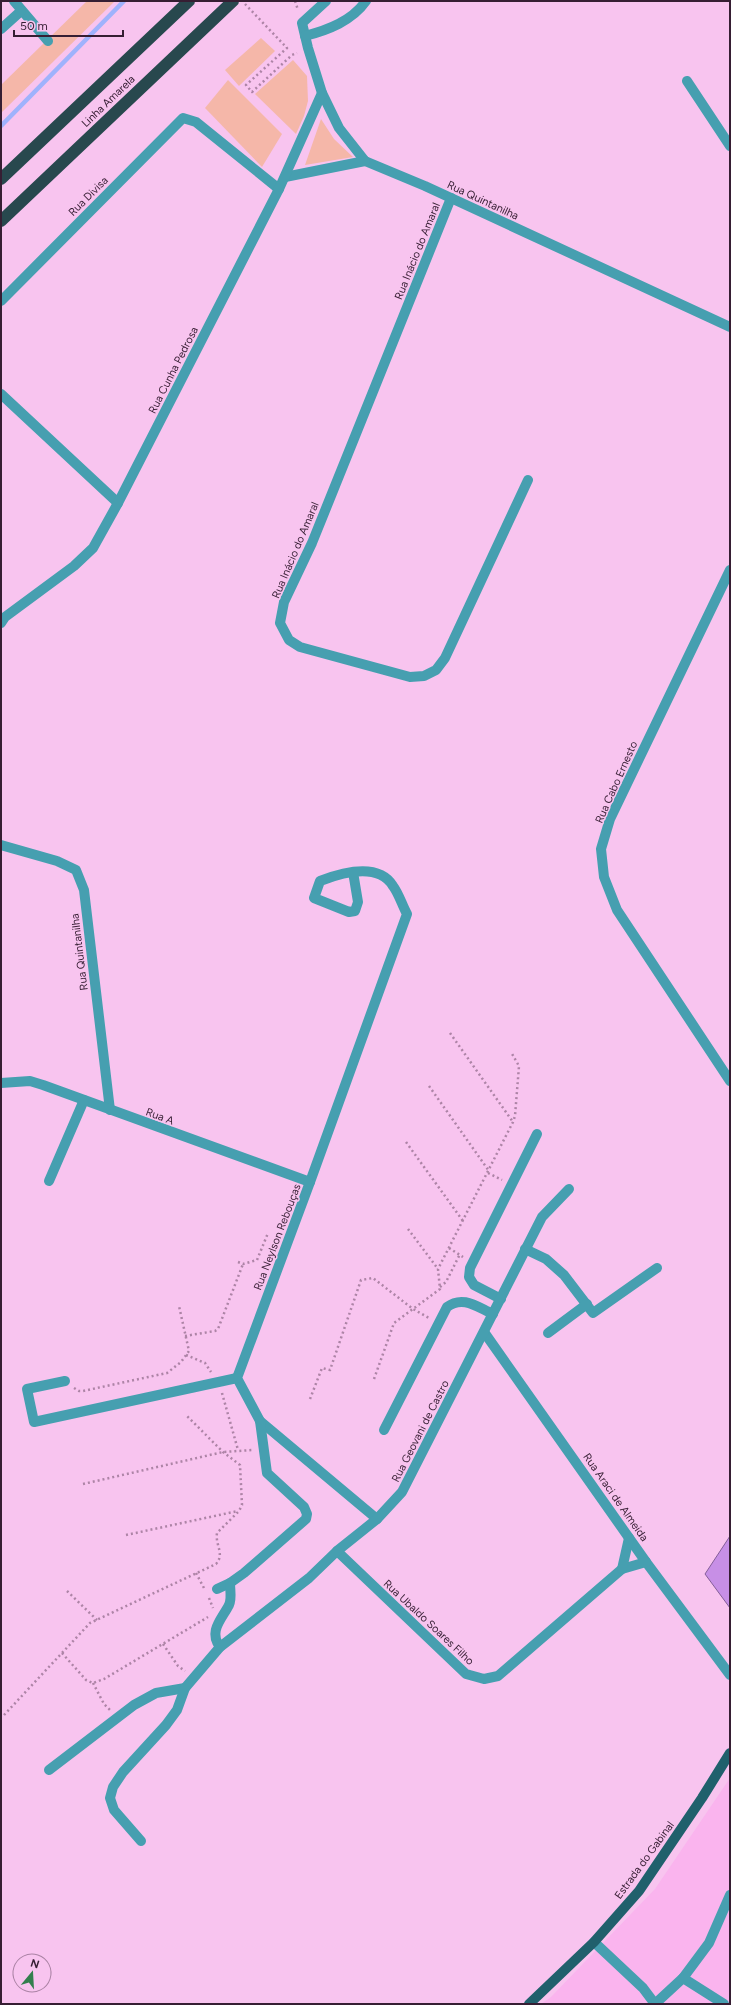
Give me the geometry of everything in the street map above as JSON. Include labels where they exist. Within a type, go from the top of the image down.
[{"type":"highway","name":"Linha Amarela","points":[[1,179],[189,1]]},
{"type":"highway","name":"Linha Amarela","points":[[1,221],[232,1]]},
{"type":"main road","name":"Estrada do Gabinal","points":[[529,2004],[594,1942],[639,1891],[702,1798],[730,1753]]},
{"type":"street","points":[[14,1],[48,41]]},
{"type":"street","name":"Rua Quintanilha","points":[[326,1],[302,23],[305,36],[322,93],[339,128],[366,161],[451,198],[730,327]]},
{"type":"street","points":[[305,36],[322,31],[349,18],[358,11],[366,1]]},
{"type":"street","points":[[1,29],[21,11]]},
{"type":"street","points":[[687,81],[730,146]]},
{"type":"street","name":"Rua Cunha Pedrosa","points":[[1,623],[5,617],[74,566],[93,548],[118,503],[279,189],[322,93]]},
{"type":"street","name":"Rua Divisa","points":[[1,302],[177,122],[183,118],[196,122],[279,189]]},
{"type":"street","points":[[285,177],[366,161]]},
{"type":"street","name":"Rua Inácio do Amaral","points":[[451,198],[312,543],[284,602],[280,623],[289,640],[300,647],[410,677],[424,676],[436,670],[453,642],[501,535],[528,480]]},
{"type":"street","points":[[1,394],[118,503]]},
{"type":"street","name":"Rua Cabo Ernesto","points":[[730,570],[610,819],[601,849],[604,877],[617,910],[730,1081]]},
{"type":"street","name":"Rua Quintanilha","points":[[1,845],[57,862],[76,870],[84,890],[110,1110]]},
{"type":"street","name":"Rua Neylson Rebouças","points":[[237,1378],[407,914],[393,884],[376,873],[369,871],[353,872]]},
{"type":"street","points":[[353,872],[358,899],[355,911],[349,912],[314,898],[320,881],[353,872]]},
{"type":"street","name":"Rua A","points":[[1,1083],[30,1081],[310,1182]]},
{"type":"street","points":[[49,1181],[84,1100]]},
{"type":"street","points":[[501,1299],[474,1285],[469,1277],[470,1268],[537,1134]]},
{"type":"street","name":"Rua Geovani de Castro","points":[[185,1688],[220,1647],[309,1578],[337,1551],[377,1519],[402,1492],[542,1217],[570,1189]]},
{"type":"street","points":[[526,1249],[546,1259],[564,1275],[593,1313],[657,1268]]},
{"type":"street","points":[[384,1430],[447,1307],[455,1302],[466,1302],[492,1314]]},
{"type":"street","points":[[548,1333],[587,1304]]},
{"type":"street","name":"Rua Araci de Almeida","points":[[484,1332],[646,1562],[730,1675]]},
{"type":"street","points":[[65,1381],[27,1389],[34,1422],[237,1378],[260,1421],[267,1473],[304,1507],[307,1514],[306,1519],[230,1583],[217,1589]]},
{"type":"street","points":[[260,1421],[377,1519]]},
{"type":"street","points":[[622,1569],[629,1538]]},
{"type":"street","name":"Rua Ubaldo Soares Filho","points":[[337,1551],[466,1674],[484,1679],[498,1676],[622,1569],[646,1562]]},
{"type":"street","points":[[220,1647],[215,1641],[215,1633],[218,1622],[230,1604],[230,1583]]},
{"type":"street","points":[[49,1770],[134,1705],[156,1693],[185,1688],[177,1710],[166,1725],[123,1772],[113,1787],[110,1798],[114,1810],[141,1841]]},
{"type":"street","points":[[594,1942],[623,1968],[656,2004],[682,1978],[709,1943],[730,1895]]},
{"type":"street","points":[[682,1978],[724,2004]]},
{"type":"path","points":[[242,1],[287,48],[246,85],[252,92],[292,55],[308,48]]},
{"type":"path","points":[[450,1033],[513,1122]]},
{"type":"path","points":[[438,1269],[513,1122],[515,1116],[520,1066],[511,1052]]},
{"type":"path","points":[[429,1086],[489,1171]]},
{"type":"path","points":[[406,1142],[463,1221]]},
{"type":"path","points":[[408,1229],[438,1269],[440,1287]]},
{"type":"path","points":[[238,1262],[244,1264],[260,1258],[268,1233]]},
{"type":"path","points":[[449,1248],[464,1256]]},
{"type":"path","points":[[374,1379],[394,1323],[446,1282],[460,1254]]},
{"type":"path","points":[[185,1336],[215,1331],[218,1329],[244,1264]]},
{"type":"path","points":[[310,1399],[322,1368],[330,1370],[361,1280],[373,1278],[413,1309],[433,1318]]},
{"type":"path","points":[[65,1381],[79,1391],[167,1373],[182,1362],[189,1351],[179,1306]]},
{"type":"path","points":[[186,1355],[205,1363],[209,1371],[217,1377],[238,1450]]},
{"type":"path","points":[[4,1715],[90,1623],[216,1564],[220,1559],[221,1555],[217,1533],[239,1511],[242,1505],[240,1465],[222,1452],[186,1415]]},
{"type":"path","points":[[83,1484],[222,1452],[264,1449]]},
{"type":"path","points":[[126,1535],[239,1511]]},
{"type":"path","points":[[93,1684],[104,1679],[213,1613],[196,1573]]},
{"type":"path","points":[[67,1591],[97,1620]]},
{"type":"path","points":[[163,1644],[178,1666],[194,1678]]},
{"type":"path","points":[[62,1653],[86,1680],[93,1684],[104,1704],[117,1717]]},
{"type":"shaded area","points":[[87,1],[115,1],[1,113],[1,85]]},
{"type":"shaded area","points":[[261,38],[275,51],[239,86],[225,70]]},
{"type":"shaded area","points":[[293,60],[307,76],[308,101],[304,116],[296,134],[255,94]]},
{"type":"shaded area","points":[[228,80],[282,134],[262,167],[205,108]]},
{"type":"shaded area","points":[[321,119],[334,139],[353,157],[305,165]]},
{"type":"shaded area","points":[[730,1778],[730,2004],[541,2004],[551,1997],[655,1889]]},
{"type":"building","points":[[730,1536],[730,1608],[705,1574]]},
{"type":"waterway","points":[[1,126],[124,1]]}]
